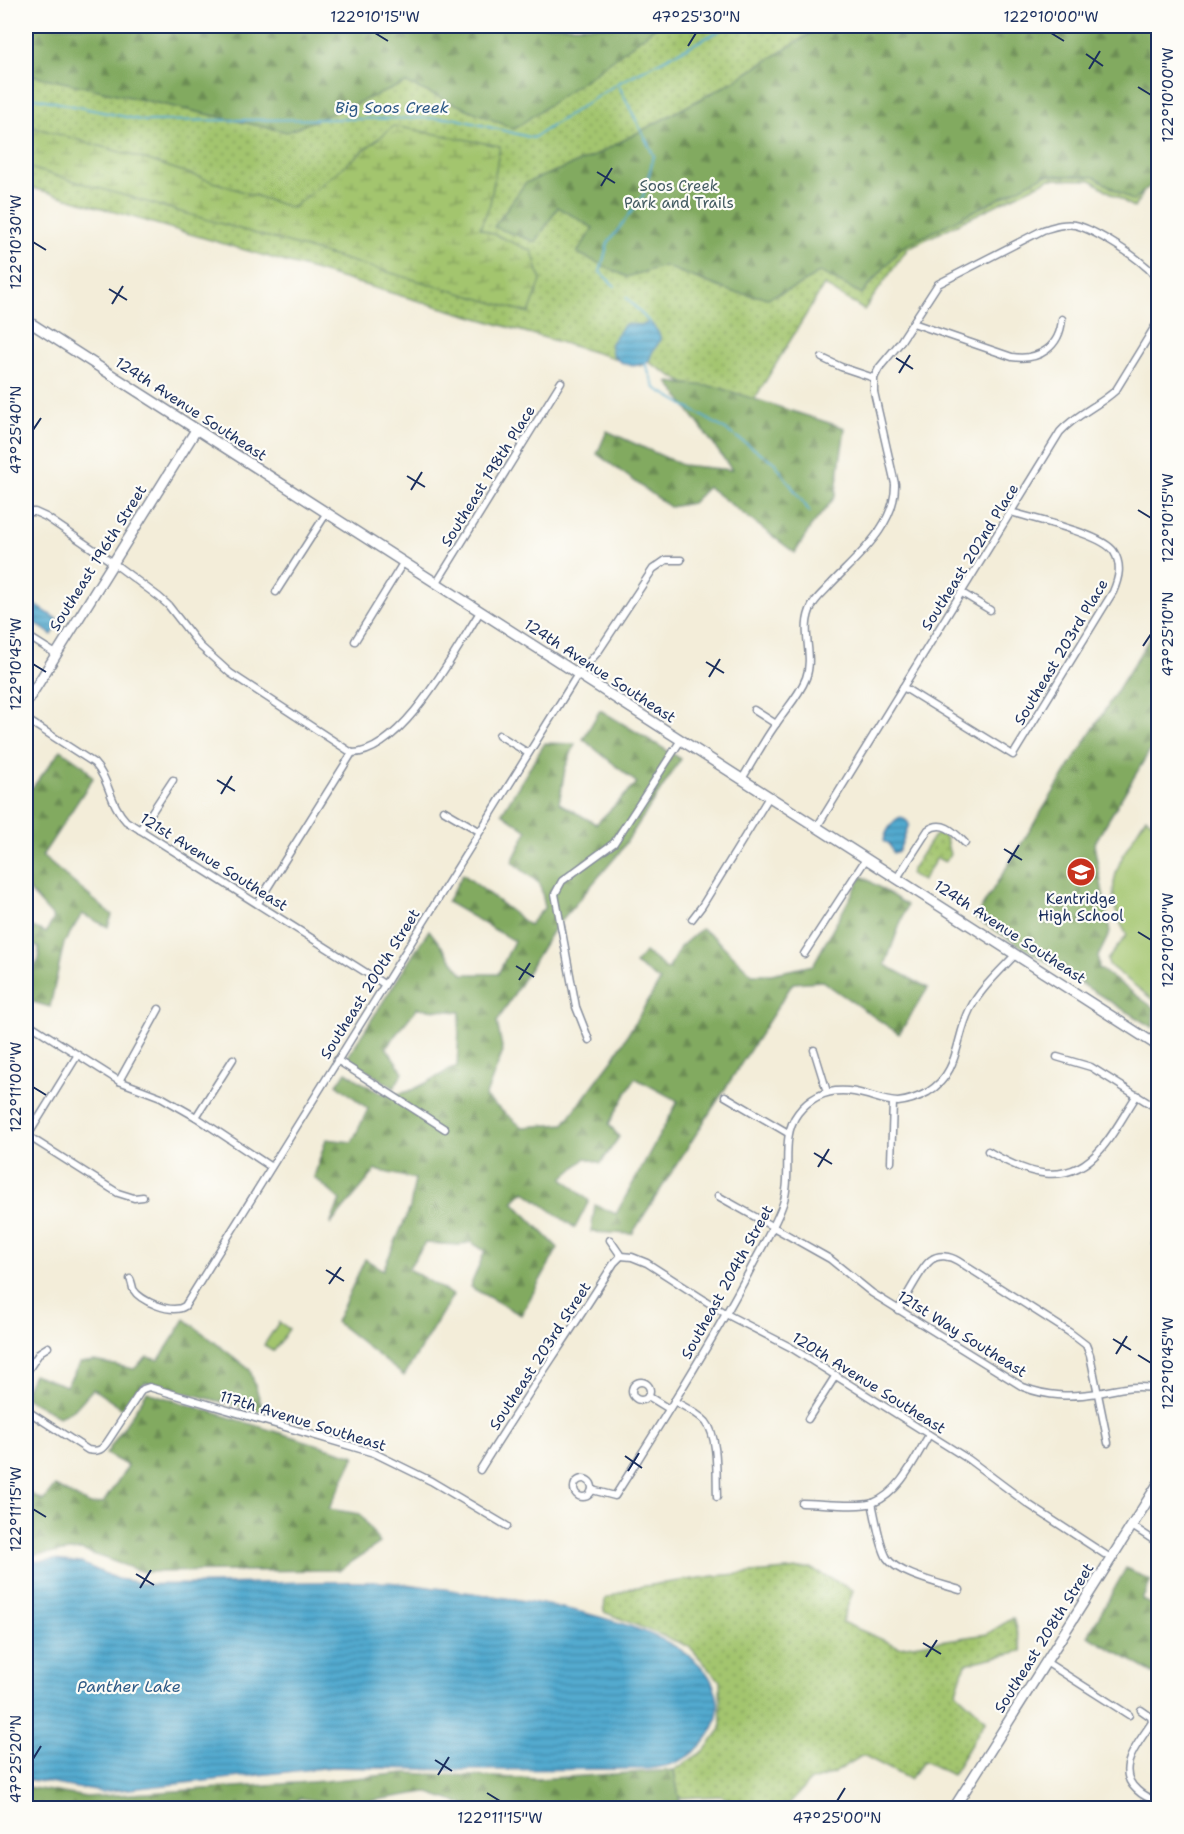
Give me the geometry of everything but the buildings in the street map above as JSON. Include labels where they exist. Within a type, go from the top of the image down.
[{"type":"street","points":[[742,779],[806,678],[809,658],[806,623],[812,606],[873,539],[887,520],[891,510],[894,484],[874,392],[874,378],[938,284],[1042,230],[1058,225],[1072,225],[1087,229],[1137,258],[1153,273],[1158,283]]},
{"type":"street","name":"Southeast 202nd Place","points":[[817,827],[1067,425],[1116,390],[1157,323],[1158,316]]},
{"type":"street","points":[[913,323],[990,350],[1032,358],[1048,349],[1059,335],[1062,319]]},
{"type":"street","name":"124th Avenue Southeast","points":[[26,320],[1158,1046]]},
{"type":"street","points":[[822,358],[874,378]]},
{"type":"street","name":"Southeast 198th Place","points":[[436,584],[561,382]]},
{"type":"street","name":"Southeast 196th Street","points":[[26,703],[196,430]]},
{"type":"street","points":[[26,512],[35,512],[46,518],[112,562],[168,605],[200,645],[230,673],[352,753],[360,753],[378,746],[408,720],[480,612]]},
{"type":"street","name":"Southeast 203rd Place","points":[[903,687],[1013,754],[1113,592],[1120,567],[1114,551],[1102,541],[1011,512]]},
{"type":"street","points":[[276,592],[326,514]]},
{"type":"street","name":"Southeast 200th Street","points":[[130,1279],[138,1294],[161,1307],[173,1310],[185,1306],[578,674],[598,652],[653,569],[666,560],[681,560]]},
{"type":"street","points":[[355,641],[403,563]]},
{"type":"street","points":[[962,593],[990,610]]},
{"type":"street","points":[[26,635],[56,654]]},
{"type":"street","points":[[754,710],[776,724]]},
{"type":"street","name":"121st Avenue Southeast","points":[[26,719],[94,763],[102,773],[114,806],[126,821],[384,984]]},
{"type":"street","points":[[499,735],[528,753]]},
{"type":"street","points":[[589,1040],[576,1007],[555,894],[562,881],[614,843],[681,740]]},
{"type":"street","points":[[258,903],[352,753]]},
{"type":"street","points":[[140,830],[173,780]]},
{"type":"street","points":[[692,919],[770,797]]},
{"type":"street","points":[[443,810],[479,831]]},
{"type":"street","points":[[897,878],[928,830],[934,826],[940,825],[951,830],[965,843]]},
{"type":"street","points":[[804,954],[866,859]]},
{"type":"street","points":[[725,1096],[788,1133],[795,1118],[805,1105],[826,1092],[853,1091],[893,1102],[920,1096],[945,1078],[955,1058],[969,1010],[979,993],[1016,954]]},
{"type":"street","points":[[119,1081],[159,1009]]},
{"type":"street","points":[[26,1022],[119,1081],[161,1097],[195,1117],[271,1167]]},
{"type":"street","points":[[814,1050],[826,1092]]},
{"type":"street","points":[[77,1056],[27,1137],[118,1193],[134,1198],[143,1197]]},
{"type":"street","points":[[1057,1058],[1092,1067],[1158,1108]]},
{"type":"street","points":[[195,1117],[233,1059]]},
{"type":"street","points":[[337,1060],[445,1129]]},
{"type":"street","points":[[988,1151],[1010,1165],[1029,1172],[1054,1174],[1067,1172],[1080,1166],[1101,1149],[1137,1095]]},
{"type":"street","points":[[891,1162],[893,1102]]},
{"type":"street","name":"Southeast 204th Street","points":[[592,1490],[615,1496],[726,1314],[784,1201],[788,1185],[788,1133]]},
{"type":"street","name":"121st Way Southeast","points":[[718,1196],[830,1259],[872,1293],[1023,1387],[1039,1393],[1063,1396],[1098,1393],[1137,1385],[1158,1389]]},
{"type":"street","points":[[1153,1242],[1158,1232]]},
{"type":"street","points":[[610,1240],[621,1256]]},
{"type":"street","name":"120th Avenue Southeast","points":[[621,1256],[632,1257],[647,1263],[726,1314],[790,1347],[982,1469],[1028,1504],[1112,1559]]},
{"type":"street","name":"Southeast 203rd Street","points":[[480,1470],[518,1408],[562,1346],[614,1263],[621,1256]]},
{"type":"street","points":[[898,1310],[931,1260],[944,1256],[953,1258],[1082,1341],[1088,1349],[1108,1443]]},
{"type":"street","points":[[26,1373],[40,1352],[48,1347]]},
{"type":"street","points":[[808,1419],[836,1376]]},
{"type":"street","name":"117th Avenue Southeast","points":[[26,1410],[88,1450],[97,1452],[103,1449],[139,1394],[143,1389],[149,1387],[374,1453],[431,1481],[507,1526]]},
{"type":"street","points":[[648,1396],[669,1409]]},
{"type":"street","points":[[674,1401],[698,1416],[709,1427],[714,1442],[717,1497]]},
{"type":"street","points":[[802,1503],[872,1503],[898,1483],[929,1435]]},
{"type":"street","name":"Southeast 208th Street","points":[[954,1809],[1158,1484]]},
{"type":"street","points":[[872,1503],[885,1554],[891,1563],[904,1571],[960,1590]]},
{"type":"street","points":[[1132,1526],[1158,1543]]},
{"type":"street","points":[[1046,1662],[1130,1715]]},
{"type":"street","points":[[1141,1710],[1150,1717],[1152,1722],[1128,1761],[1129,1779],[1133,1786],[1144,1795],[1158,1801]]},
{"type":"green space","points":[[26,26],[657,26],[599,70],[514,129],[406,83],[287,132],[26,74]]},
{"type":"green space","name":"Soos Creek Park and Trails","points":[[43,26],[1158,26],[1158,168],[1134,208],[1091,180],[1049,179],[908,248],[864,310],[824,285],[743,418],[645,360],[641,366],[26,186],[26,51]]},
{"type":"green space","points":[[822,26],[1158,26],[1158,179],[1133,201],[1095,177],[1045,175],[901,248],[862,294],[820,272],[798,286],[768,298],[732,292],[664,266],[627,277],[577,253],[593,228],[558,207],[536,242],[494,227],[525,183],[594,156],[734,81]]},
{"type":"green space","points":[[26,125],[148,160],[292,208],[394,126],[500,146],[490,204],[480,228],[532,251],[541,281],[529,313],[26,167]]},
{"type":"green space","points":[[668,382],[717,387],[845,428],[835,497],[810,528],[795,553],[708,487],[692,503],[670,507],[597,454],[607,431],[682,465],[732,470]]},
{"type":"green space","name":"Kentridge High School","points":[[1158,625],[1158,737],[1094,844],[1110,932],[1098,957],[1099,968],[1154,1008],[1153,1028],[975,918]]},
{"type":"green space","points":[[600,710],[681,759],[620,852],[553,930],[497,1022],[503,1052],[485,1097],[522,1127],[564,1124],[613,1059],[660,981],[635,964],[645,952],[668,970],[680,947],[701,929],[714,937],[752,974],[771,974],[813,965],[862,876],[907,905],[885,965],[928,988],[899,1034],[822,981],[793,983],[632,1234],[591,1232],[595,1205],[616,1214],[678,1101],[635,1078],[609,1124],[619,1137],[601,1163],[586,1158],[563,1178],[589,1201],[575,1228],[524,1191],[513,1202],[558,1248],[521,1315],[470,1287],[485,1251],[471,1242],[459,1245],[425,1243],[408,1269],[453,1295],[404,1376],[336,1322],[365,1259],[383,1270],[410,1208],[415,1179],[376,1170],[330,1225],[340,1200],[314,1177],[326,1139],[352,1142],[368,1109],[337,1084],[346,1072],[379,1092],[398,1094],[419,1087],[457,1066],[460,1012],[417,1008],[386,1047],[403,1072],[394,1088],[347,1058],[429,930],[463,974],[498,974],[514,941],[447,902],[463,874],[529,925],[545,907],[540,884],[512,862],[527,831],[502,813],[545,743],[575,744],[565,769],[559,803],[596,824],[637,783],[583,739]]},
{"type":"green space","points":[[61,750],[84,766],[93,778],[42,856],[112,915],[108,927],[82,914],[64,943],[50,1007],[26,1000],[26,981],[39,960],[39,948],[26,941],[26,924],[46,933],[54,918],[26,887],[26,786],[32,788]]},
{"type":"green space","points":[[1146,817],[1158,827],[1158,1004],[1109,965],[1107,960],[1127,935],[1118,918],[1114,903],[1113,888],[1116,874],[1128,846]]},
{"type":"green space","points":[[937,834],[944,836],[950,854],[945,862],[937,858],[922,881],[910,874]]},
{"type":"green space","points":[[185,1319],[250,1370],[264,1413],[145,1382],[124,1410],[93,1389],[74,1410],[59,1417],[26,1398],[26,1389],[33,1374],[66,1386],[80,1363],[94,1361],[134,1369],[147,1357],[159,1360]]},
{"type":"green space","points":[[279,1322],[289,1329],[274,1351],[264,1345]]},
{"type":"green space","points":[[147,1392],[355,1456],[329,1509],[360,1514],[380,1543],[340,1570],[143,1572],[81,1550],[26,1556],[26,1491],[43,1501],[55,1486],[90,1505],[103,1503],[128,1466],[106,1454]]},
{"type":"green space","points":[[810,1568],[853,1590],[842,1622],[899,1647],[987,1634],[1013,1618],[1022,1651],[965,1664],[956,1692],[986,1720],[952,1775],[924,1761],[909,1779],[863,1755],[834,1773],[809,1782],[785,1808],[747,1808],[721,1796],[679,1798],[674,1770],[704,1751],[721,1729],[720,1681],[690,1647],[604,1612],[605,1599],[631,1588],[714,1576]]},
{"type":"green space","points":[[1126,1568],[1151,1581],[1142,1600],[1158,1608],[1158,1676],[1088,1636]]},
{"type":"green space","points":[[674,1770],[681,1808],[473,1808],[426,1792],[344,1805],[300,1798],[290,1808],[26,1808],[26,1787],[86,1797],[325,1781],[406,1773],[538,1779]]},
{"type":"water","points":[[650,322],[660,340],[649,361],[640,365],[627,364],[613,355],[611,343],[625,324],[643,325]]},
{"type":"water","points":[[26,599],[60,621],[52,635],[36,624],[27,612]]},
{"type":"water","points":[[901,817],[909,824],[899,851],[893,853],[889,843],[884,842],[884,839],[892,824]]},
{"type":"water","name":"Panther Lake","points":[[54,1560],[81,1563],[117,1579],[148,1584],[388,1582],[508,1598],[588,1614],[627,1625],[662,1640],[691,1657],[710,1678],[714,1686],[718,1701],[717,1716],[712,1731],[689,1756],[666,1766],[649,1769],[456,1770],[332,1767],[101,1792],[26,1779],[26,1562]]},
{"type":"waterway","name":"Big Soos Creek","points":[[26,96],[145,121],[453,118],[533,138],[618,83],[729,26]]},
{"type":"waterway","points":[[615,286],[600,272],[608,243],[643,196],[654,156],[618,84]]},
{"type":"waterway","points":[[626,297],[650,323]]},
{"type":"waterway","points":[[644,361],[655,388],[774,462],[810,512]]},
{"type":"place","name":"Kentridge High School","points":[[1081,872]]}]
